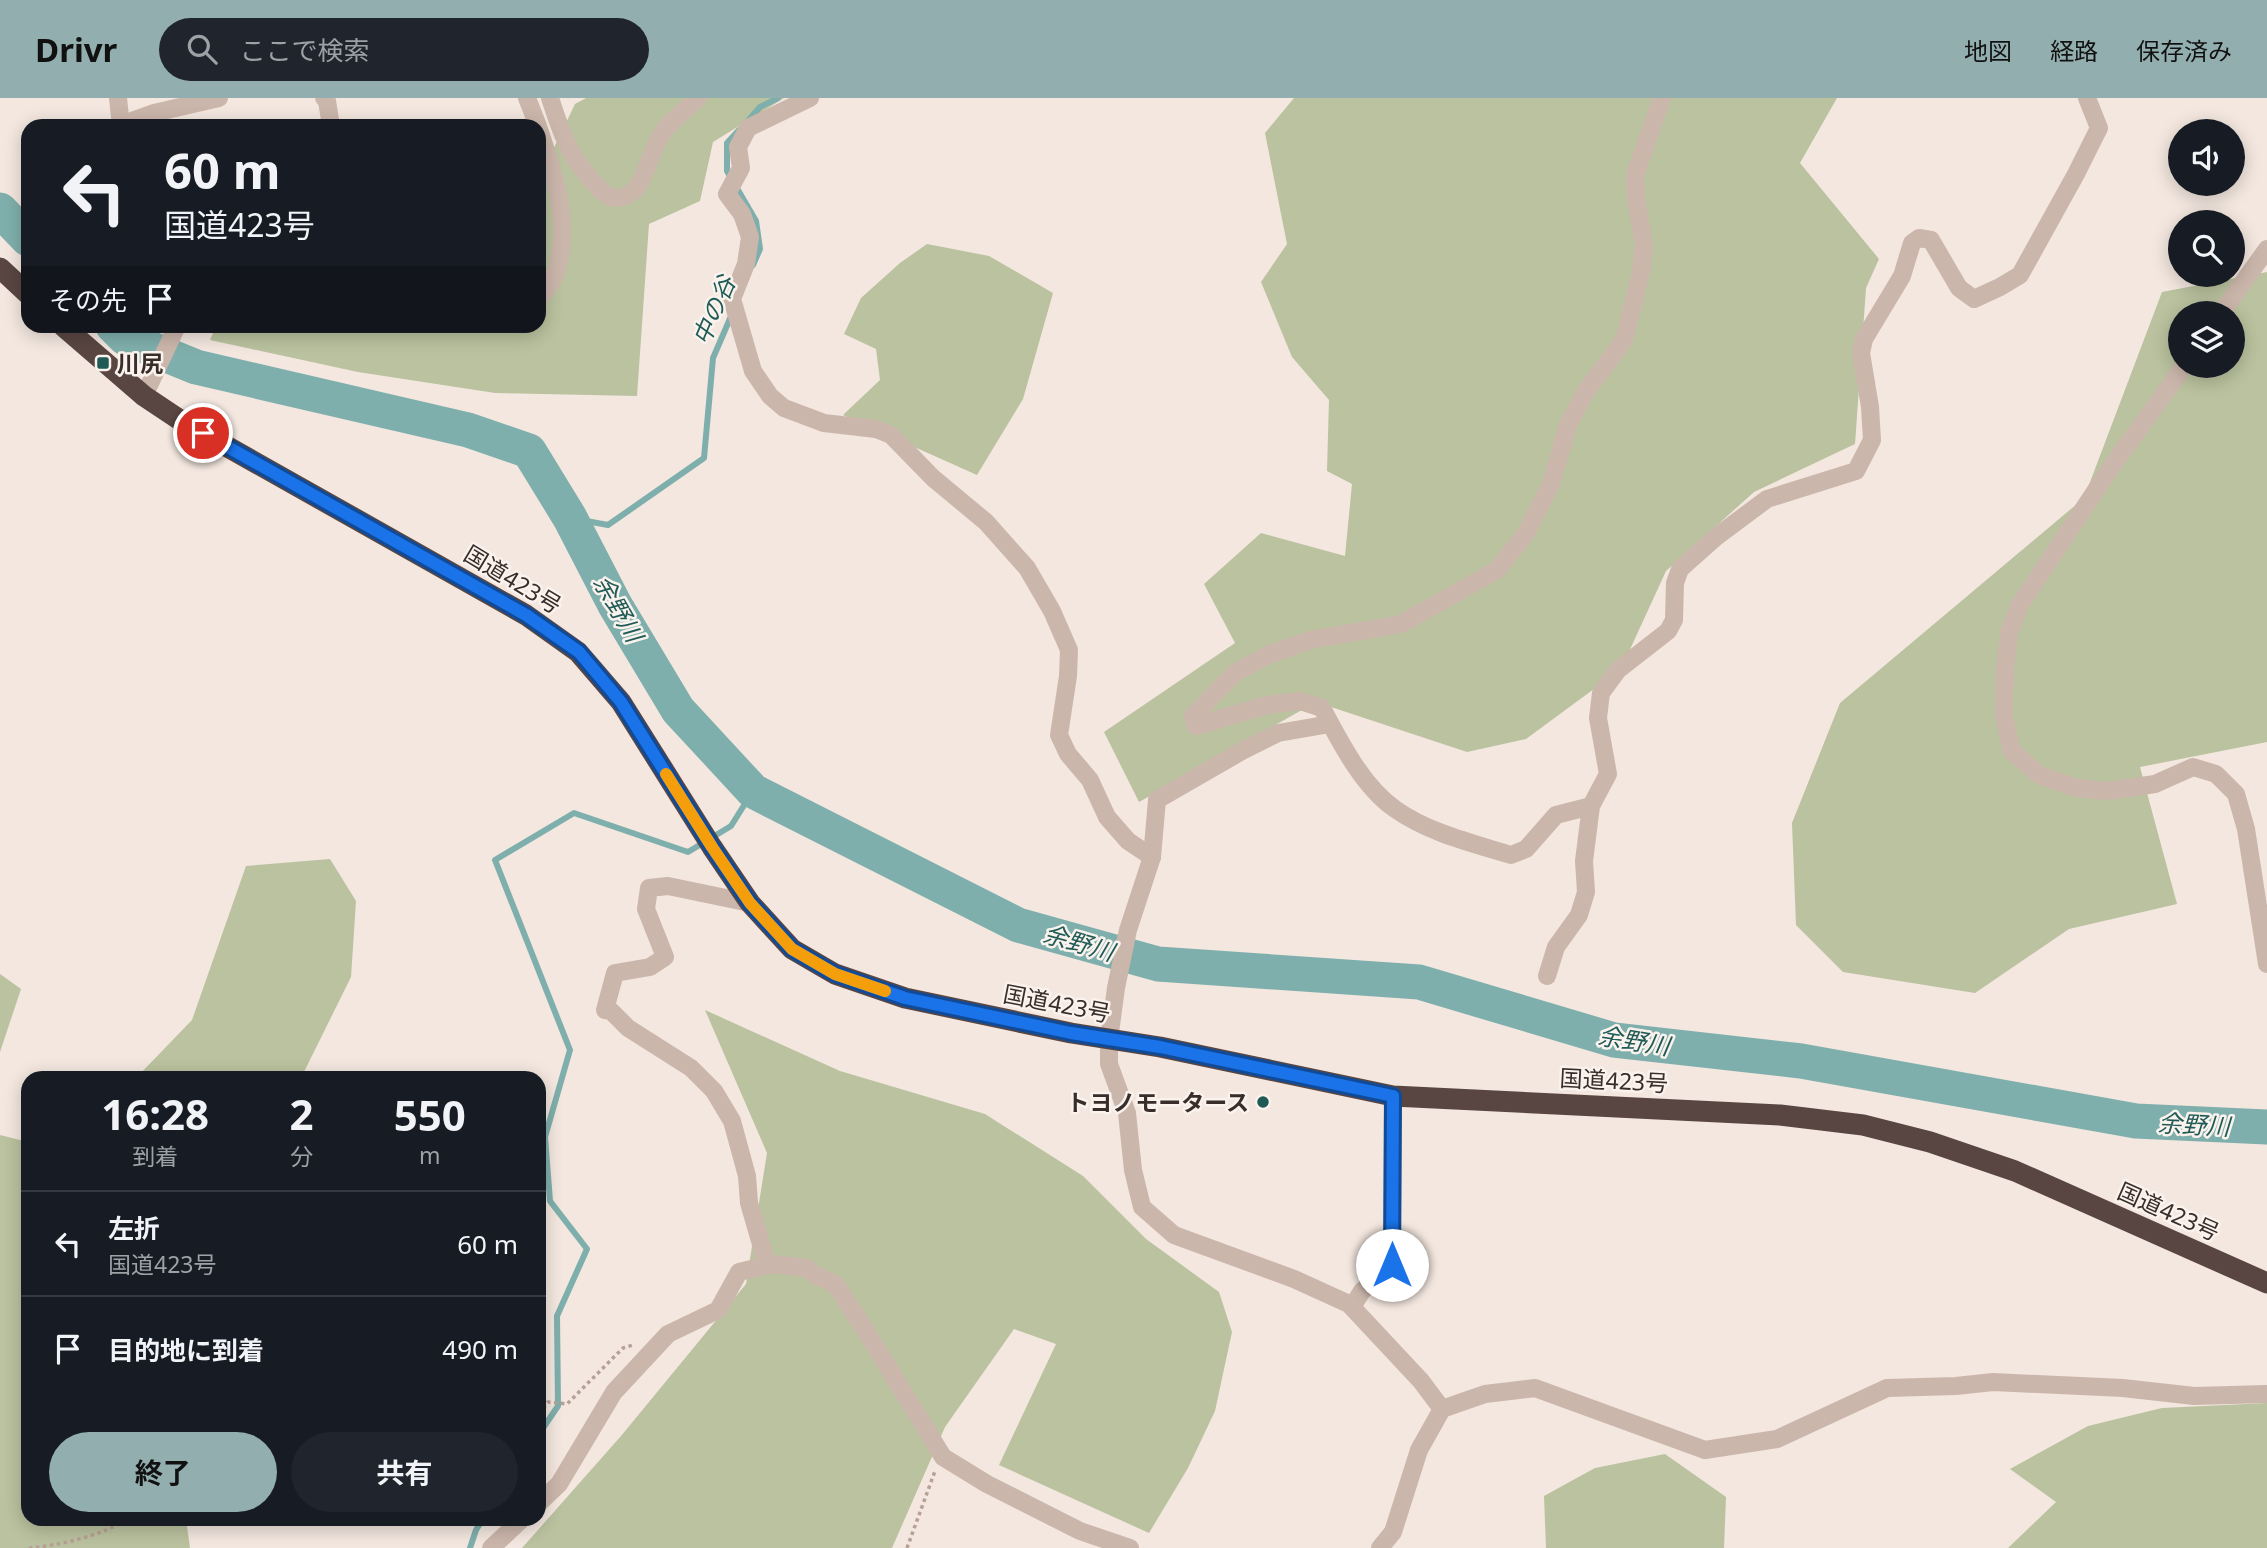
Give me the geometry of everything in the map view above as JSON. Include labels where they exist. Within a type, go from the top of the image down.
[{"type":"highway","points":[[0,268],[21,288]]},
{"type":"highway","name":"国道423号","points":[[70,333],[144,396],[180,420],[526,615],[579,652],[621,702],[750,903],[792,949],[835,974],[905,998],[1109,1040],[1160,1047],[1393,1096],[1780,1115],[1863,1125],[1930,1142],[2015,1171],[2267,1283]]},
{"type":"street","points":[[118,98],[120,119]]},
{"type":"street","points":[[139,119],[219,98]]},
{"type":"street","points":[[324,98],[331,119]]},
{"type":"street","points":[[527,98],[535,119]]},
{"type":"street","points":[[550,98],[562,138],[578,166],[605,196],[619,198],[637,189],[662,133],[698,98]]},
{"type":"street","points":[[810,98],[748,128],[738,147],[741,168],[727,194],[742,214],[750,237],[746,264],[732,299],[753,370],[770,396],[784,408],[824,423],[876,429],[891,435],[933,478],[986,522],[1027,568],[1052,611],[1069,650],[1059,735],[1068,754],[1090,780],[1107,817],[1128,841],[1152,857]]},
{"type":"street","points":[[1591,806],[1556,815],[1526,849],[1511,855],[1416,822],[1392,808],[1356,769],[1322,708],[1300,701],[1267,705],[1196,726],[1193,716],[1236,672],[1268,655],[1310,640],[1401,624],[1497,570],[1526,533],[1551,484],[1568,425],[1586,391],[1624,340],[1641,272],[1644,245],[1634,175],[1662,98]]},
{"type":"street","points":[[1548,976],[1556,947],[1579,915],[1586,892],[1584,860],[1591,806],[1608,774],[1598,718],[1601,693],[1618,670],[1668,631],[1674,620],[1675,583],[1680,569],[1716,537],[1767,499],[1856,471],[1872,440],[1870,407],[1861,353],[1864,339],[1902,276],[1912,243],[1919,238],[1931,240],[1959,288],[1975,299],[2020,275],[2099,128],[2087,98]]},
{"type":"street","points":[[546,152],[561,210],[562,242],[556,274],[546,288]]},
{"type":"street","points":[[2230,301],[2267,249]]},
{"type":"street","points":[[144,396],[174,333]]},
{"type":"street","points":[[2175,378],[2019,606],[2009,632],[2004,716],[2011,750],[2039,775],[2077,788],[2107,791],[2155,784],[2193,767],[2216,774],[2236,794],[2246,829],[2267,964]]},
{"type":"street","points":[[1330,724],[1279,733],[1157,800],[1152,857],[1128,930],[1115,988],[1109,1064],[1127,1112],[1133,1170],[1142,1207],[1174,1236],[1293,1279],[1352,1307],[1421,1381],[1442,1409]]},
{"type":"street","points":[[750,903],[668,886],[649,888],[646,909],[665,957],[650,967],[615,973],[605,1010],[611,1011],[628,1028],[691,1068],[713,1091],[732,1121],[747,1175],[749,1203],[767,1265]]},
{"type":"street","points":[[1352,1307],[1362,1291],[1392,1265],[1393,1096]]},
{"type":"street","points":[[546,1496],[559,1484],[614,1392],[668,1334],[718,1310],[739,1272],[772,1264],[807,1268],[815,1275],[835,1284],[943,1457],[987,1484],[1080,1531],[1130,1548]]},
{"type":"street","points":[[1380,1548],[1393,1532],[1419,1450],[1442,1409],[1485,1394],[1535,1388],[1705,1450],[1777,1439],[1886,1388],[1993,1382],[2123,1388],[2194,1396],[2267,1394]]},
{"type":"street","points":[[491,1548],[515,1526]]},
{"type":"path","points":[[546,1405],[548,1402],[567,1404],[623,1348],[634,1344]]},
{"type":"path","points":[[907,1548],[931,1479],[943,1457]]},
{"type":"path","points":[[29,1548],[56,1545],[117,1526]]},
{"type":"green space","points":[[586,98],[784,98],[713,142],[700,201],[649,224],[637,396],[495,393],[358,372],[210,340],[213,333],[546,333],[546,164],[575,104]]},
{"type":"green space","points":[[1294,98],[1837,98],[1800,163],[1879,259],[1866,288],[1855,444],[1754,492],[1666,571],[1621,669],[1526,739],[1467,752],[1316,702],[1139,802],[1104,732],[1235,643],[1204,584],[1261,533],[1345,556],[1352,484],[1327,471],[1329,400],[1292,357],[1261,282],[1287,244],[1265,133]]},
{"type":"green space","points":[[927,244],[989,256],[1053,293],[1023,399],[977,475],[843,415],[880,380],[876,349],[844,334],[861,298],[900,263]]},
{"type":"green space","points":[[2267,272],[2267,742],[2140,767],[2177,904],[2069,929],[1975,993],[1843,972],[1796,925],[1792,823],[1840,703],[2084,498],[2162,292],[2188,287],[2245,287],[2245,276]]},
{"type":"green space","points":[[330,859],[356,901],[351,977],[304,1071],[143,1071],[192,1020],[246,866]]},
{"type":"green space","points":[[0,974],[21,989],[0,1052]]},
{"type":"green space","points":[[705,1010],[840,1071],[985,1114],[1083,1176],[1146,1239],[1219,1292],[1232,1332],[1215,1411],[1188,1468],[1149,1533],[999,1465],[1056,1344],[1014,1329],[945,1427],[892,1548],[522,1548],[541,1526],[546,1526],[546,1521],[621,1436],[746,1284],[767,1153]]},
{"type":"green space","points":[[0,1135],[21,1140],[21,1526],[187,1526],[190,1548],[0,1548]]},
{"type":"green space","points":[[2267,1403],[2267,1548],[2008,1548],[2056,1502],[2010,1469],[2088,1426],[2162,1408]]},
{"type":"green space","points":[[1665,1454],[1726,1497],[1724,1548],[1546,1548],[1544,1496],[1595,1468]]},
{"type":"waterway","name":"中の谷","points":[[747,122],[760,107],[778,98]]},
{"type":"waterway","name":"中の谷","points":[[739,130],[727,143],[727,171],[756,221],[760,249],[753,265]]},
{"type":"waterway","name":"余野川","points":[[0,210],[21,232]]},
{"type":"waterway","name":"中の谷","points":[[570,518],[608,525],[704,458],[713,358],[732,314]]},
{"type":"waterway","name":"余野川","points":[[120,333],[125,338],[196,367],[468,430],[529,451],[570,518],[615,605],[678,710],[753,791],[1018,925],[1158,964],[1419,982],[1614,1040],[1801,1061],[2136,1121],[2267,1127]]},
{"type":"waterway","points":[[546,1134],[570,1050],[495,860],[574,813],[688,852],[731,826],[753,791]]},
{"type":"waterway","points":[[546,1150],[550,1201],[587,1249],[557,1316],[558,1406],[546,1424]]},
{"type":"waterway","points":[[470,1548],[479,1526]]},
{"type":"slow traffic","points":[[666,774],[750,903],[792,949],[835,974],[885,991]]},
{"type":"place","name":"川尻","points":[[103,363]]},
{"type":"place","name":"トヨノモータース","points":[[1263,1102]]},
{"type":"route","points":[[203,433],[526,615],[579,652],[621,702],[750,903],[792,949],[835,974],[905,998],[1071,1033],[1160,1047],[1393,1096],[1392,1265]]}]
